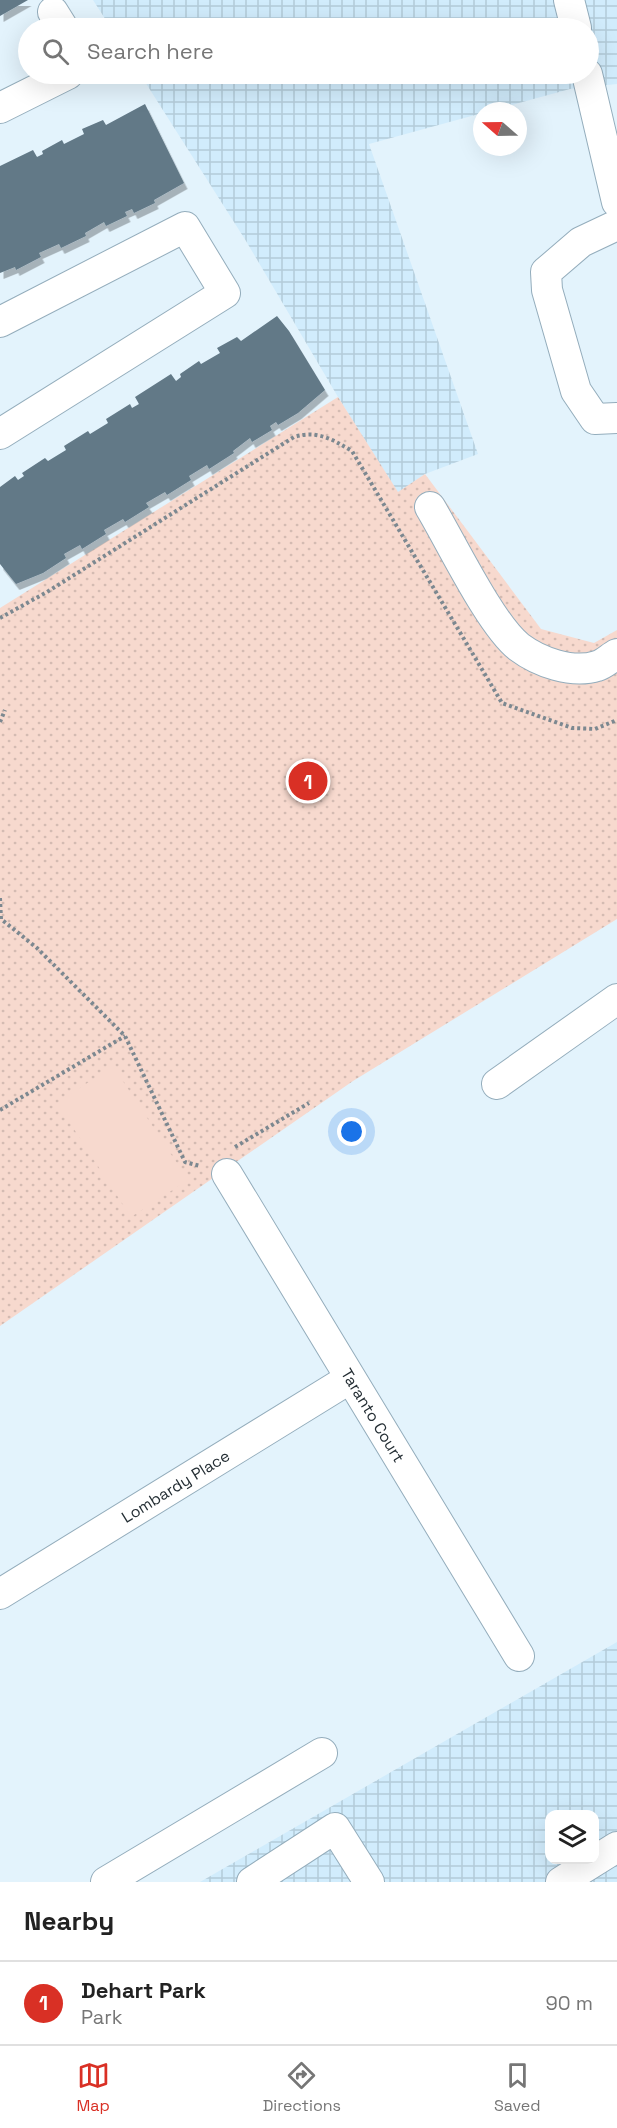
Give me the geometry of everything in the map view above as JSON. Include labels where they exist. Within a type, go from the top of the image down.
[{"type":"street","points":[[569,0],[574,18]]},
{"type":"street","points":[[0,108],[48,84]]},
{"type":"street","points":[[589,84],[617,202]]},
{"type":"street","points":[[617,225],[581,242],[546,272],[547,290],[576,391],[595,419],[617,417]]},
{"type":"street","points":[[0,322],[185,228],[225,293],[0,434]]},
{"type":"street","points":[[430,507],[499,625],[519,646],[549,664],[575,668],[598,666],[617,654]]},
{"type":"street","points":[[497,1084],[617,999]]},
{"type":"street","name":"Taranto Court","points":[[223,1161],[350,1379],[519,1656]]},
{"type":"street","name":"Lombardy Place","points":[[0,1594],[350,1379]]},
{"type":"street","points":[[106,1882],[322,1753]]},
{"type":"street","points":[[252,1882],[335,1828],[369,1882]]},
{"type":"street","points":[[561,1882],[617,1847]]},
{"type":"path","points":[[0,618],[47,592],[294,437],[310,432],[332,439],[352,451],[502,703],[572,728],[595,729],[617,720]]},
{"type":"path","points":[[0,722],[6,710]]},
{"type":"path","points":[[0,897],[1,919],[37,948],[125,1036],[185,1162],[201,1167],[223,1161],[309,1103]]},
{"type":"path","points":[[0,1110],[125,1036]]},
{"type":"shaded area","points":[[93,0],[617,0],[617,84],[570,89],[522,102],[473,102],[473,116],[369,144],[478,454],[425,474],[398,493],[246,241],[146,84],[599,84],[599,18],[105,18]]},
{"type":"shaded area","points":[[338,397],[398,492],[425,474],[541,629],[594,643],[617,630],[617,919],[353,1081],[0,1326],[0,608]]},
{"type":"shaded area","points":[[113,1066],[188,1180],[131,1217],[57,1103]]},
{"type":"shaded area","points":[[617,1642],[617,1882],[200,1882]]},
{"type":"building","points":[[0,0],[28,0],[0,16]]},
{"type":"building","points":[[145,104],[184,183],[154,200],[155,203],[134,213],[132,209],[125,212],[127,216],[106,226],[104,222],[85,233],[86,236],[61,248],[59,244],[39,253],[41,257],[16,270],[15,267],[0,273],[0,166],[33,150],[37,157],[43,154],[42,151],[62,140],[64,144],[84,134],[82,129],[103,120],[106,125]]},
{"type":"building","points":[[277,316],[289,331],[325,390],[298,413],[278,425],[276,422],[270,426],[272,430],[252,442],[250,438],[233,451],[234,453],[209,469],[207,465],[189,476],[191,480],[167,495],[165,492],[146,503],[149,507],[125,522],[123,519],[104,530],[106,534],[82,549],[80,545],[64,554],[66,558],[43,573],[16,584],[0,564],[0,487],[15,476],[18,480],[24,476],[22,473],[45,458],[48,461],[66,450],[64,446],[88,431],[90,434],[108,423],[106,419],[130,404],[132,408],[139,404],[135,397],[171,374],[176,381],[181,377],[180,374],[199,361],[201,364],[220,353],[217,348],[237,337],[241,341]]},
{"type":"place","name":"Dehart Park","points":[[308,781]]}]
